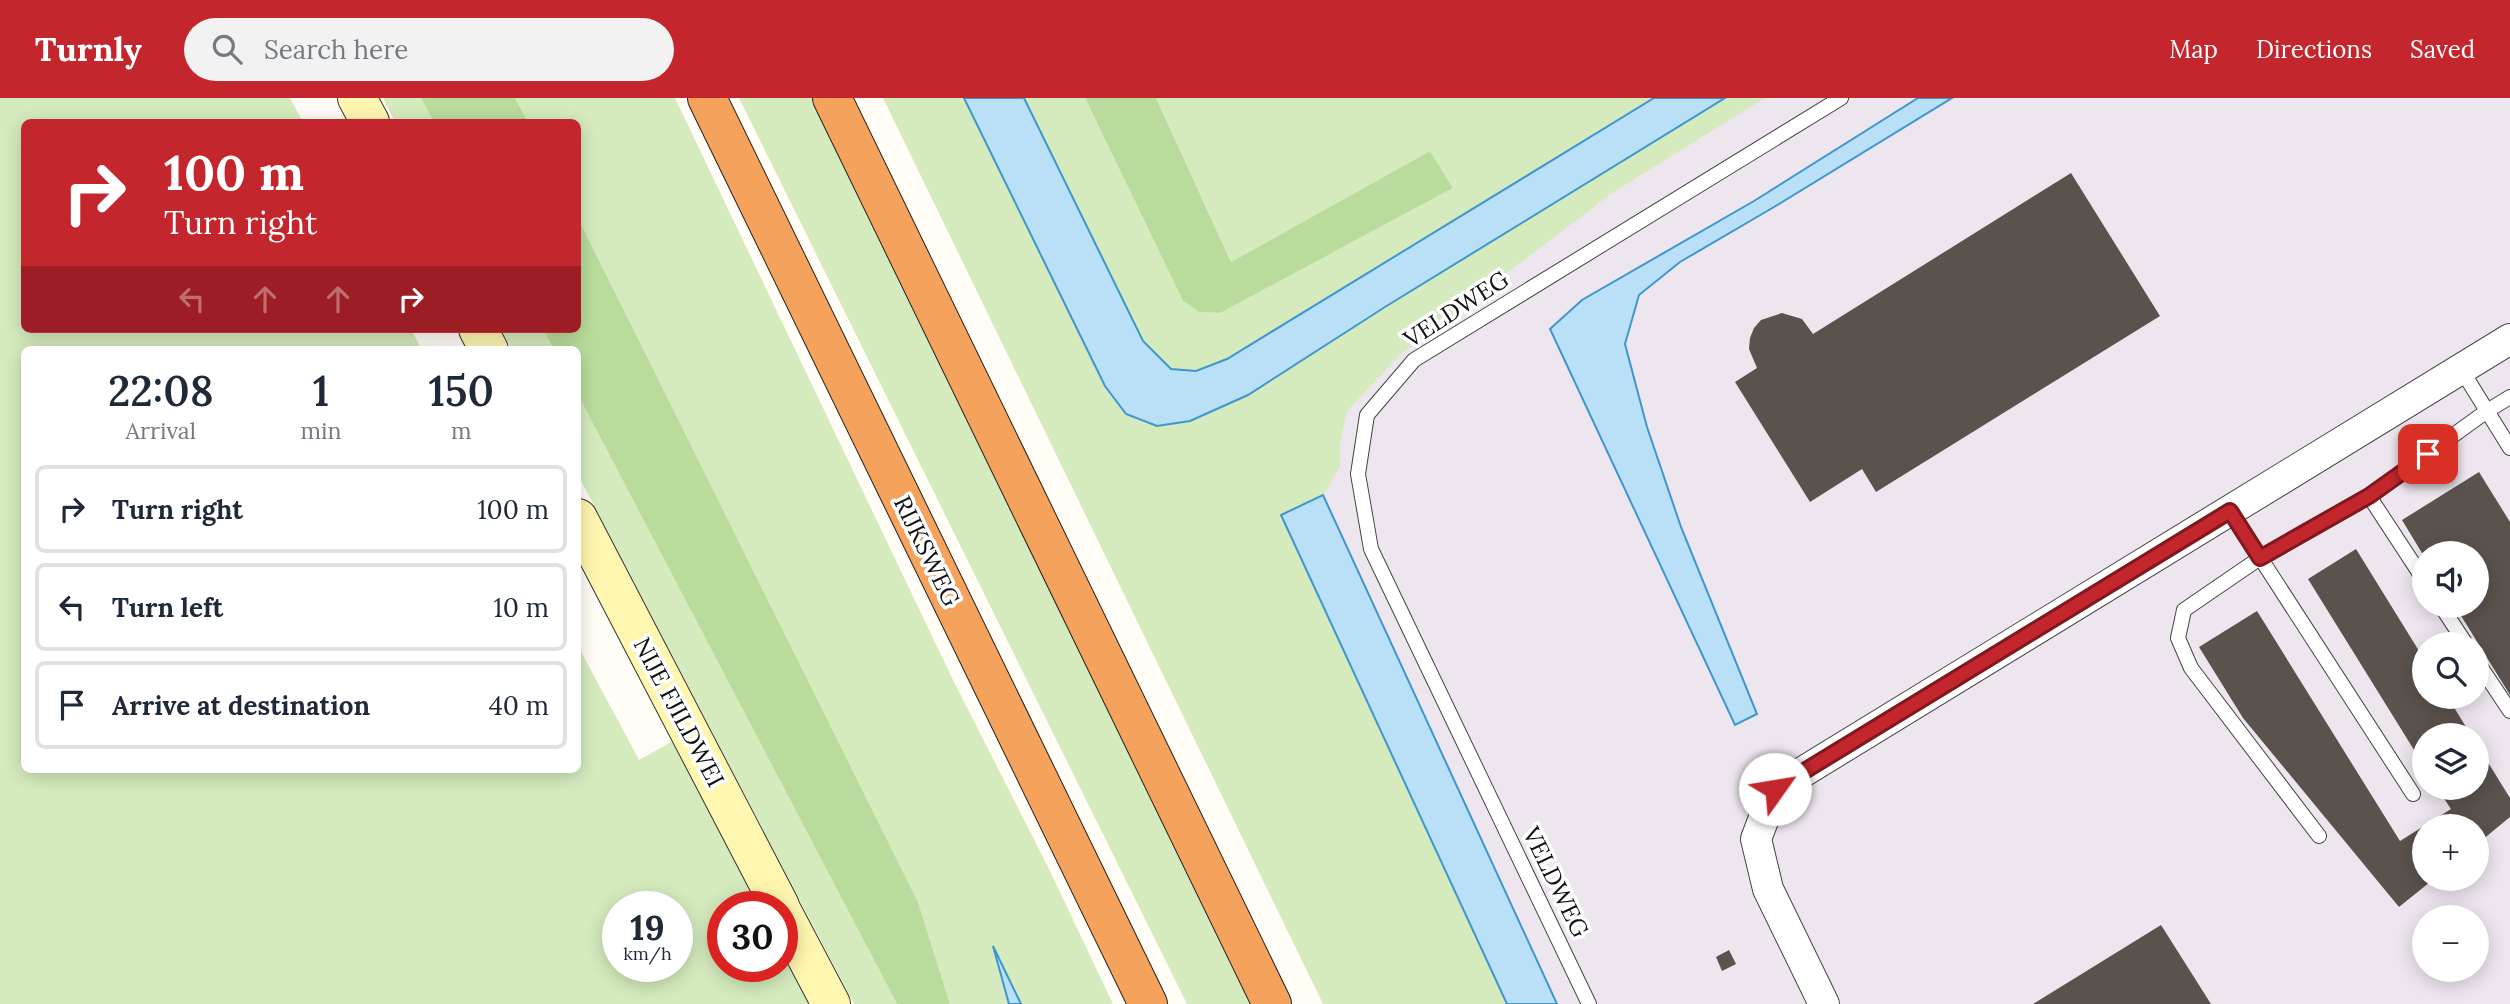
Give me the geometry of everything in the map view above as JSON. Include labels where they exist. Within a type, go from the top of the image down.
[{"type":"highway","name":"RIJKSWEG","points":[[707,98],[1147,1004]]},
{"type":"highway","points":[[832,98],[1272,1004]]},
{"type":"main road","points":[[357,98],[368,119]]},
{"type":"main road","name":"NIJE FJILDWEI","points":[[581,525],[772,891]]},
{"type":"main road","name":"NIJE FJILDWEI","points":[[798,941],[831,1004]]},
{"type":"street","points":[[1824,1004],[1768,889],[1756,839],[1775,789],[2510,339]]},
{"type":"lane","name":"VELDWEG","points":[[1589,1004],[1371,549],[1358,474],[1367,415],[1414,360],[1841,98]]},
{"type":"lane","points":[[2461,369],[2510,449]]},
{"type":"lane","points":[[2319,836],[2191,668],[2178,638],[2184,610],[2260,558],[2369,496],[2510,397]]},
{"type":"lane","points":[[2369,496],[2412,562]]},
{"type":"lane","points":[[2230,511],[2412,792]]},
{"type":"lane","points":[[2489,680],[2510,711]]},
{"type":"shaded area","points":[[1692,98],[2510,98],[2510,1004],[1529,1004],[1240,374]]},
{"type":"green space","points":[[0,98],[290,98],[301,119],[21,119],[21,333],[413,333],[420,346],[21,346],[21,773],[581,773],[581,652],[639,760],[673,741],[751,891],[707,891],[707,982],[798,982],[798,980],[811,1004],[0,1004]]},
{"type":"green space","points":[[383,98],[421,98],[432,119],[394,119]]},
{"type":"green space","points":[[421,98],[515,98],[526,119],[432,119]]},
{"type":"green space","points":[[515,98],[675,98],[953,680],[1049,869],[1113,1004],[1021,1004],[995,951],[1009,1004],[950,1004],[918,902],[581,224],[581,119],[526,119]]},
{"type":"green space","points":[[739,98],[816,98],[1258,1004],[1187,1004]]},
{"type":"green space","points":[[883,98],[964,98],[1105,386],[1190,421],[1248,395],[1385,307],[1725,98],[1765,98],[1612,193],[1401,354],[1347,411],[1340,443],[1340,467],[1323,495],[1281,515],[1507,1004],[1323,1004]]},
{"type":"green space","points":[[1024,98],[1085,98],[1183,301],[1199,312],[1219,313],[1453,188],[1430,151],[1231,262],[1156,98],[1654,98],[1227,359],[1196,371],[1171,369],[1143,341]]},
{"type":"green space","points":[[1085,98],[1156,98],[1231,262],[1430,151],[1453,188],[1220,313],[1199,312],[1183,301]]},
{"type":"green space","points":[[581,224],[918,902],[950,1004],[897,1004],[581,401],[581,346],[552,346],[545,333],[581,333]]},
{"type":"green space","points":[[503,333],[545,333],[552,346],[510,346]]},
{"type":"green space","points":[[581,401],[897,1004],[854,1004],[798,897],[798,891],[795,891],[581,481]]},
{"type":"water","points":[[964,98],[1024,98],[1143,341],[1171,369],[1196,371],[1227,359],[1654,98],[1725,98],[1385,307],[1248,395],[1190,421],[1157,426],[1126,414],[1105,386]]},
{"type":"water","points":[[1918,98],[1952,98],[1680,262],[1639,295],[1625,344],[1647,427],[1681,527],[1757,714],[1735,725],[1550,329],[1582,300],[1754,201]]},
{"type":"water","points":[[1323,495],[1557,1004],[1507,1004],[1281,515]]},
{"type":"water","points":[[993,946],[1021,1004],[1009,1004]]},
{"type":"building","points":[[2071,173],[2160,316],[1876,492],[1862,469],[1810,502],[1735,382],[1757,368],[1749,349],[1754,328],[1761,320],[1782,313],[1802,319],[1813,334]]},
{"type":"building","points":[[2479,472],[2510,522],[2510,695],[2489,661],[2489,632],[2471,632],[2462,618],[2489,618],[2489,541],[2415,541],[2402,520]]},
{"type":"building","points":[[2356,549],[2412,640],[2412,709],[2455,709],[2464,723],[2412,723],[2412,747],[2308,579]]},
{"type":"building","points":[[2257,611],[2400,841],[2412,834],[2412,891],[2419,891],[2399,907],[2243,718],[2199,647]]},
{"type":"building","points":[[2489,764],[2510,798],[2510,817],[2489,834],[2489,814],[2443,814],[2451,809],[2445,800],[2489,800]]},
{"type":"building","points":[[2161,925],[2211,1004],[2033,1004]]},
{"type":"building","points":[[1729,950],[1736,964],[1722,971],[1716,957]]},
{"type":"route","points":[[1775,789],[2230,511],[2260,558],[2369,496],[2428,454]]}]
